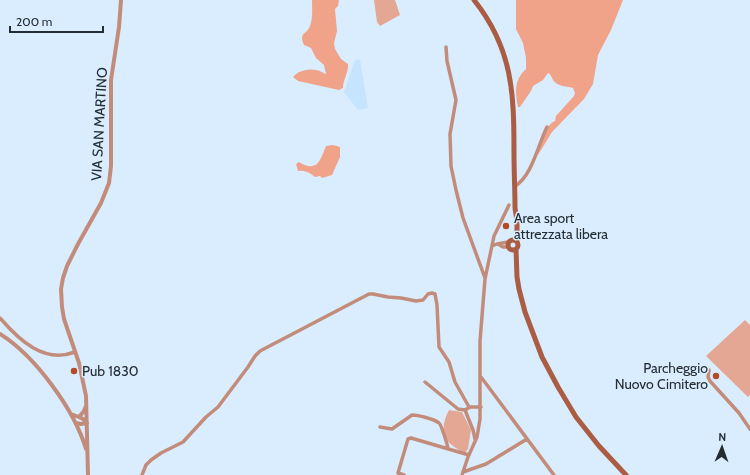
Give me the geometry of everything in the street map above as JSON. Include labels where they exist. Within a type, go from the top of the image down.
[{"type":"main road","points":[[474,0],[484,13],[494,32],[509,70],[514,117],[514,186],[518,246],[516,249],[516,271]]},
{"type":"main road","points":[[515,208],[513,231],[509,244],[513,255],[525,312],[542,357],[554,381],[573,411],[593,438],[626,475]]},
{"type":"main road","points":[[509,244],[514,240],[517,242]]},
{"type":"main road","points":[[509,244],[513,250],[516,249]]},
{"type":"street","name":"VIA SAN MARTINO","points":[[88,475],[87,400],[81,370],[64,319],[61,303],[61,286],[67,266],[102,203],[108,183],[111,166],[111,80],[119,27],[121,0]]},
{"type":"street","points":[[446,47],[447,61],[456,100],[450,136],[451,166],[463,218],[485,279]]},
{"type":"street","points":[[514,186],[523,180],[530,168],[547,128]]},
{"type":"street","points":[[462,474],[476,441],[480,422],[480,341],[485,279],[495,232],[509,205]]},
{"type":"street","points":[[492,246],[498,244],[509,244]]},
{"type":"street","points":[[142,475],[146,465],[151,460],[161,453],[184,442],[206,417],[218,407],[258,352],[340,308],[370,294],[416,301],[424,299],[431,293],[434,294],[437,305],[440,347],[449,362],[455,382],[469,407]]},
{"type":"street","points":[[0,318],[20,339],[41,352],[55,356],[75,352]]},
{"type":"street","points":[[0,334],[18,348],[42,373],[76,423],[87,453]]},
{"type":"street","points":[[709,370],[708,377],[710,381],[739,413],[750,429]]},
{"type":"street","points":[[480,376],[507,409],[527,440],[554,475]]},
{"type":"street","points":[[425,382],[454,406],[465,410],[474,430],[476,441]]},
{"type":"street","points":[[79,417],[84,411],[87,400]]},
{"type":"street","points":[[465,410],[469,407],[481,407]]},
{"type":"street","points":[[70,414],[83,419],[87,423]]},
{"type":"street","points":[[380,427],[392,429],[412,415],[439,422],[442,426],[448,449]]},
{"type":"street","points":[[76,423],[87,423]]},
{"type":"street","points":[[404,475],[397,474],[408,439],[414,438],[469,455]]},
{"type":"street","points":[[462,474],[489,462],[527,440]]},
{"type":"shaded area","points":[[312,0],[339,0],[338,6],[335,9],[337,31],[334,43],[335,49],[341,59],[348,64],[348,67],[343,88],[339,90],[298,81],[293,77],[303,70],[310,69],[318,70],[326,74],[324,65],[316,58],[311,48],[304,45],[302,41],[302,36],[309,29],[311,23]]},
{"type":"shaded area","points":[[374,0],[395,0],[400,15],[380,26],[377,22]]},
{"type":"shaded area","points":[[516,0],[623,0],[611,30],[598,55],[593,84],[584,99],[552,132],[538,155],[548,127],[555,121],[556,116],[575,93],[573,88],[556,83],[548,73],[543,80],[533,86],[520,107],[518,107],[516,86],[519,77],[526,69],[526,58],[523,43],[516,29]]},
{"type":"shaded area","points":[[360,59],[368,108],[358,110],[344,92],[355,60]]},
{"type":"shaded area","points":[[333,145],[340,147],[340,157],[332,175],[322,178],[320,176],[315,177],[305,171],[298,171],[296,164],[299,162],[305,165],[314,166],[320,161],[326,146]]},
{"type":"shaded area","points":[[745,320],[750,325],[750,395],[748,397],[706,356]]},
{"type":"shaded area","points":[[449,410],[462,412],[471,430],[468,449],[465,453],[452,445],[445,436],[444,424]]},
{"type":"place","name":"Area sport attrezzata libera","points":[[506,226]]},
{"type":"place","name":"Pub 1830","points":[[74,371]]},
{"type":"place","name":"Parcheggio Nuovo Cimitero","points":[[716,376]]}]
